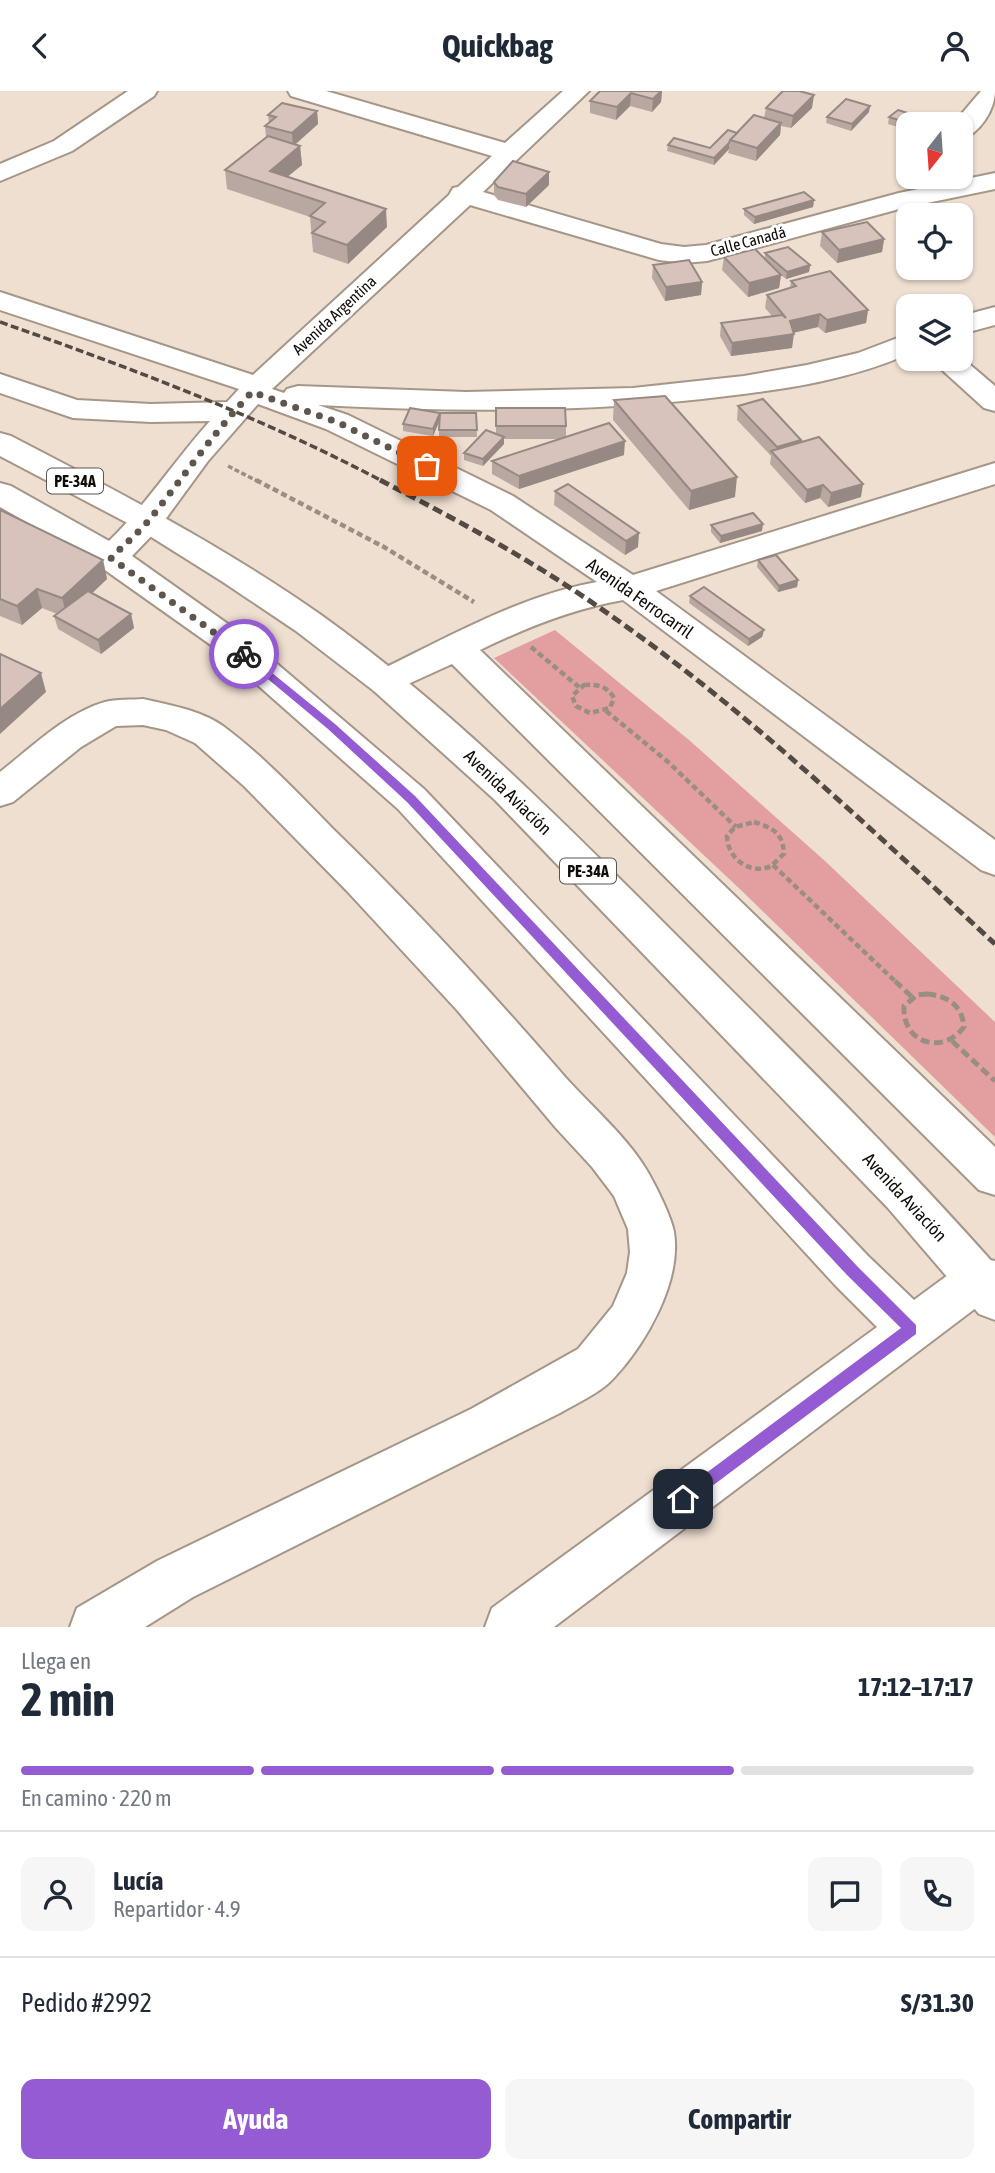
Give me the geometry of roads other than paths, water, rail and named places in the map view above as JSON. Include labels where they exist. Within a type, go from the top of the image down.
[{"type":"main road","points":[[0,173],[63,146],[145,91]]},
{"type":"main road","points":[[300,91],[510,153]]},
{"type":"main road","name":"Avenida Argentina","points":[[111,558],[148,521],[197,454],[248,396],[462,194],[577,91]]},
{"type":"main road","points":[[973,116],[994,91]]},
{"type":"main road","points":[[973,170],[993,181]]},
{"type":"main road","name":"Calle Canadá","points":[[462,194],[659,252],[684,255],[707,253],[899,201],[993,181]]},
{"type":"main road","points":[[899,201],[910,189]]},
{"type":"main road","points":[[0,301],[248,396]]},
{"type":"main road","points":[[973,322],[995,316]]},
{"type":"main road","points":[[0,383],[73,409],[151,413],[248,396],[437,403],[624,397],[772,381],[851,366],[896,352]]},
{"type":"main road","points":[[957,371],[995,402]]},
{"type":"main road","name":"Avenida Ferrocarril","points":[[248,396],[337,422],[502,503],[629,588],[995,860]]},
{"type":"main road","name":"Avenida Aviación","points":[[0,443],[148,521],[235,574],[308,623],[386,682],[518,799],[904,1193],[990,1286]]},
{"type":"main road","points":[[386,682],[504,624],[583,596],[629,588],[995,473]]},
{"type":"main road","points":[[0,493],[111,558],[230,642],[411,799],[852,1271],[911,1329]]},
{"type":"main road","points":[[457,649],[995,1176]]},
{"type":"main road","points":[[0,792],[68,738],[109,714],[143,712],[175,719],[208,734],[257,776],[472,997],[571,1115],[607,1153],[630,1183],[651,1229],[653,1252],[650,1273],[630,1321],[596,1365],[488,1426],[175,1579],[96,1627]]},
{"type":"main road","points":[[511,1627],[911,1329],[990,1286]]},
{"type":"railway","points":[[0,322],[195,395],[291,436],[384,482]]},
{"type":"railway","points":[[380,480],[547,573],[653,646],[804,769],[995,944]]}]
